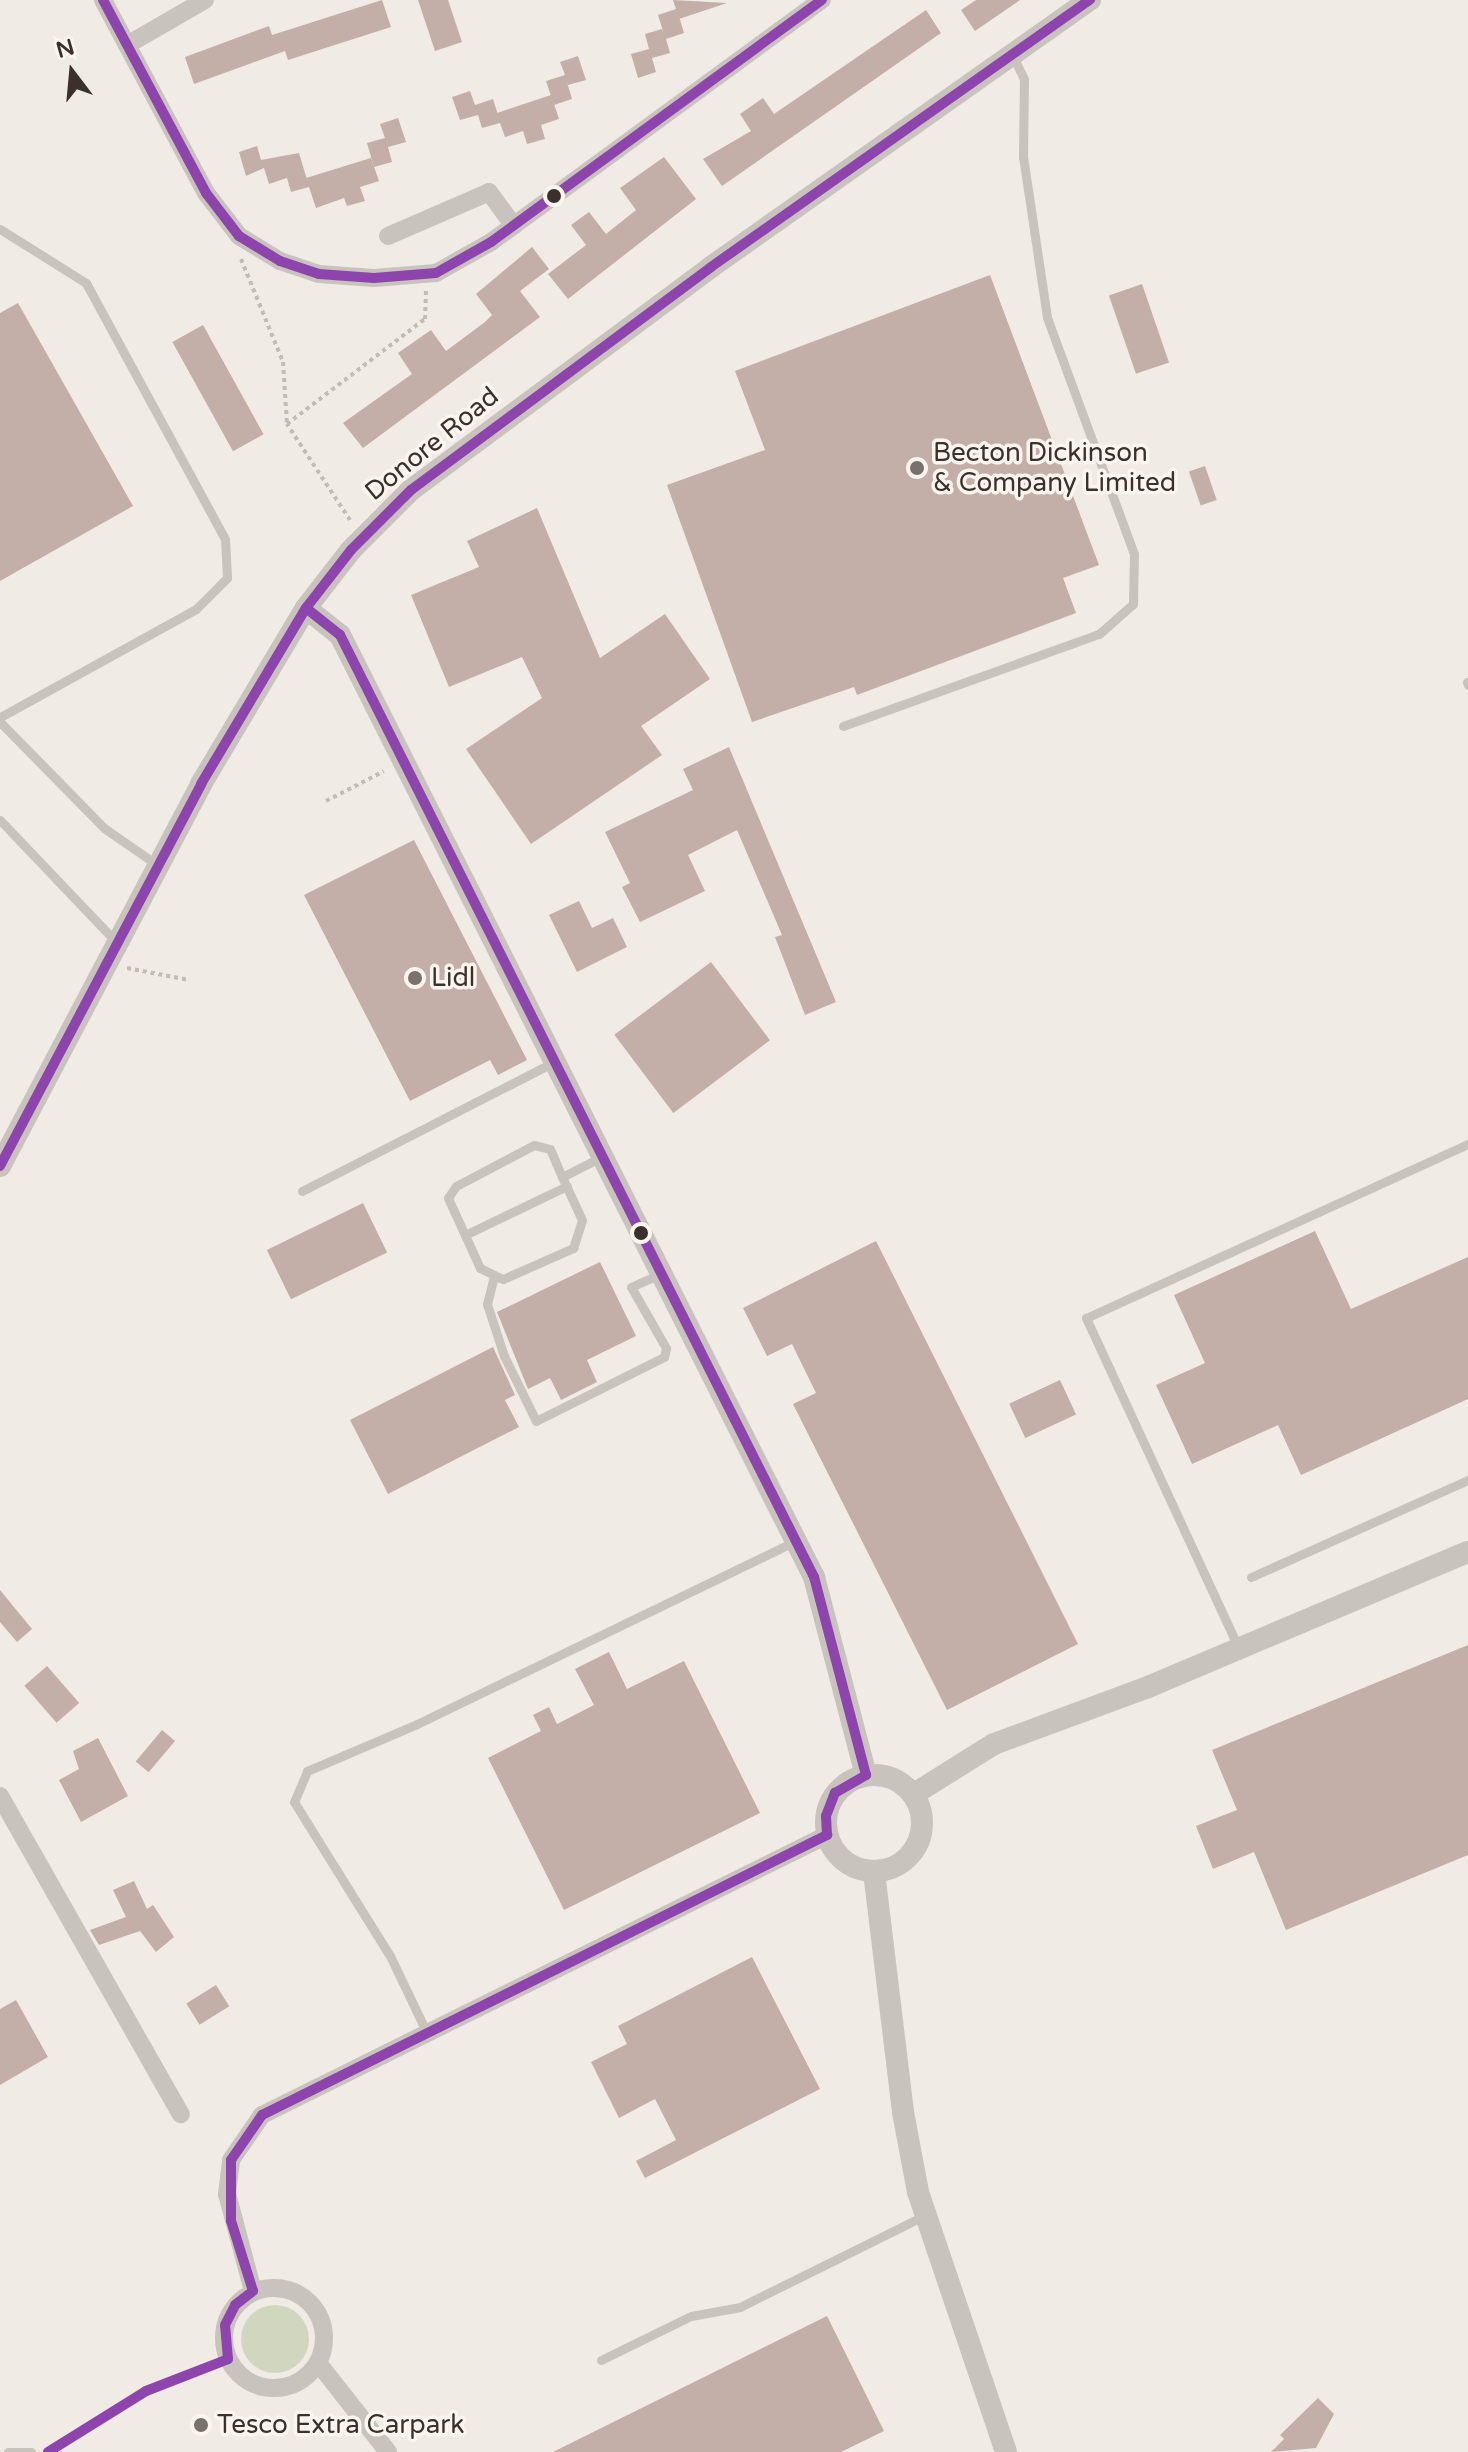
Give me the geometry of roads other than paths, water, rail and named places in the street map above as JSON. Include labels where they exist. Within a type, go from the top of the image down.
[{"type":"street","points":[[103,0],[206,193],[239,236],[280,261],[319,274],[374,278],[427,274],[514,226],[822,0]]},
{"type":"street","points":[[127,45],[205,0]]},
{"type":"street","name":"Donore Road","points":[[0,1166],[156,864],[306,608],[362,539],[424,481],[711,267],[1090,0]]},
{"type":"street","points":[[388,236],[489,192],[514,226]]},
{"type":"street","points":[[306,608],[340,635],[814,1577],[866,1775]]},
{"type":"street","points":[[914,1794],[994,1744],[1239,1649],[1468,1552]]},
{"type":"street","points":[[866,1775],[887,1776],[914,1794],[922,1811],[922,1833],[914,1851],[896,1866],[874,1872],[846,1863],[827,1835],[826,1816],[835,1793],[866,1775]]},
{"type":"street","points":[[0,1796],[181,2114]]},
{"type":"street","points":[[253,2291],[227,2194],[231,2160],[243,2137],[262,2115],[426,2031],[827,1835]]},
{"type":"street","points":[[874,1872],[903,2112],[925,2215],[1006,2452]]},
{"type":"street","points":[[280,2287],[301,2294],[316,2308],[325,2332],[319,2364],[306,2378],[286,2387],[267,2388],[250,2382],[228,2359],[225,2325],[235,2305],[253,2291],[280,2287]]},
{"type":"street","points":[[319,2364],[388,2452]]},
{"type":"lane","points":[[843,726],[1099,634],[1133,604],[1134,554],[1047,317],[1023,157],[1024,79],[1012,54]]},
{"type":"lane","points":[[0,229],[86,283],[225,539],[227,578],[196,609],[0,719],[104,828],[156,864]]},
{"type":"lane","points":[[0,820],[116,942]]},
{"type":"lane","points":[[302,1191],[554,1062]]},
{"type":"lane","points":[[1239,1649],[1086,1318],[1468,1144]]},
{"type":"lane","points":[[534,1145],[550,1149],[582,1220],[573,1248],[503,1279],[480,1268],[465,1235],[448,1198],[456,1186],[534,1145]]},
{"type":"lane","points":[[465,1235],[564,1181],[601,1157]]},
{"type":"lane","points":[[494,1276],[487,1304],[504,1356],[536,1421],[656,1366],[664,1357],[666,1348],[631,1287],[660,1274]]},
{"type":"lane","points":[[1251,1577],[1468,1480]]},
{"type":"lane","points":[[426,2031],[390,1956],[294,1802],[307,1771],[417,1724],[796,1541]]},
{"type":"lane","points":[[601,2360],[691,2316],[740,2307],[925,2215]]},
{"type":"lane","points":[[48,2452],[146,2391],[228,2359]]},
{"type":"lane","points":[[8,2452],[31,2452]]},
{"type":"place","name":"Becton Dickinson & Company Limited","points":[[917,468]]},
{"type":"place","name":"Lidl","points":[[415,978]]},
{"type":"place","name":"Tesco Extra Carpark","points":[[201,2425]]}]
